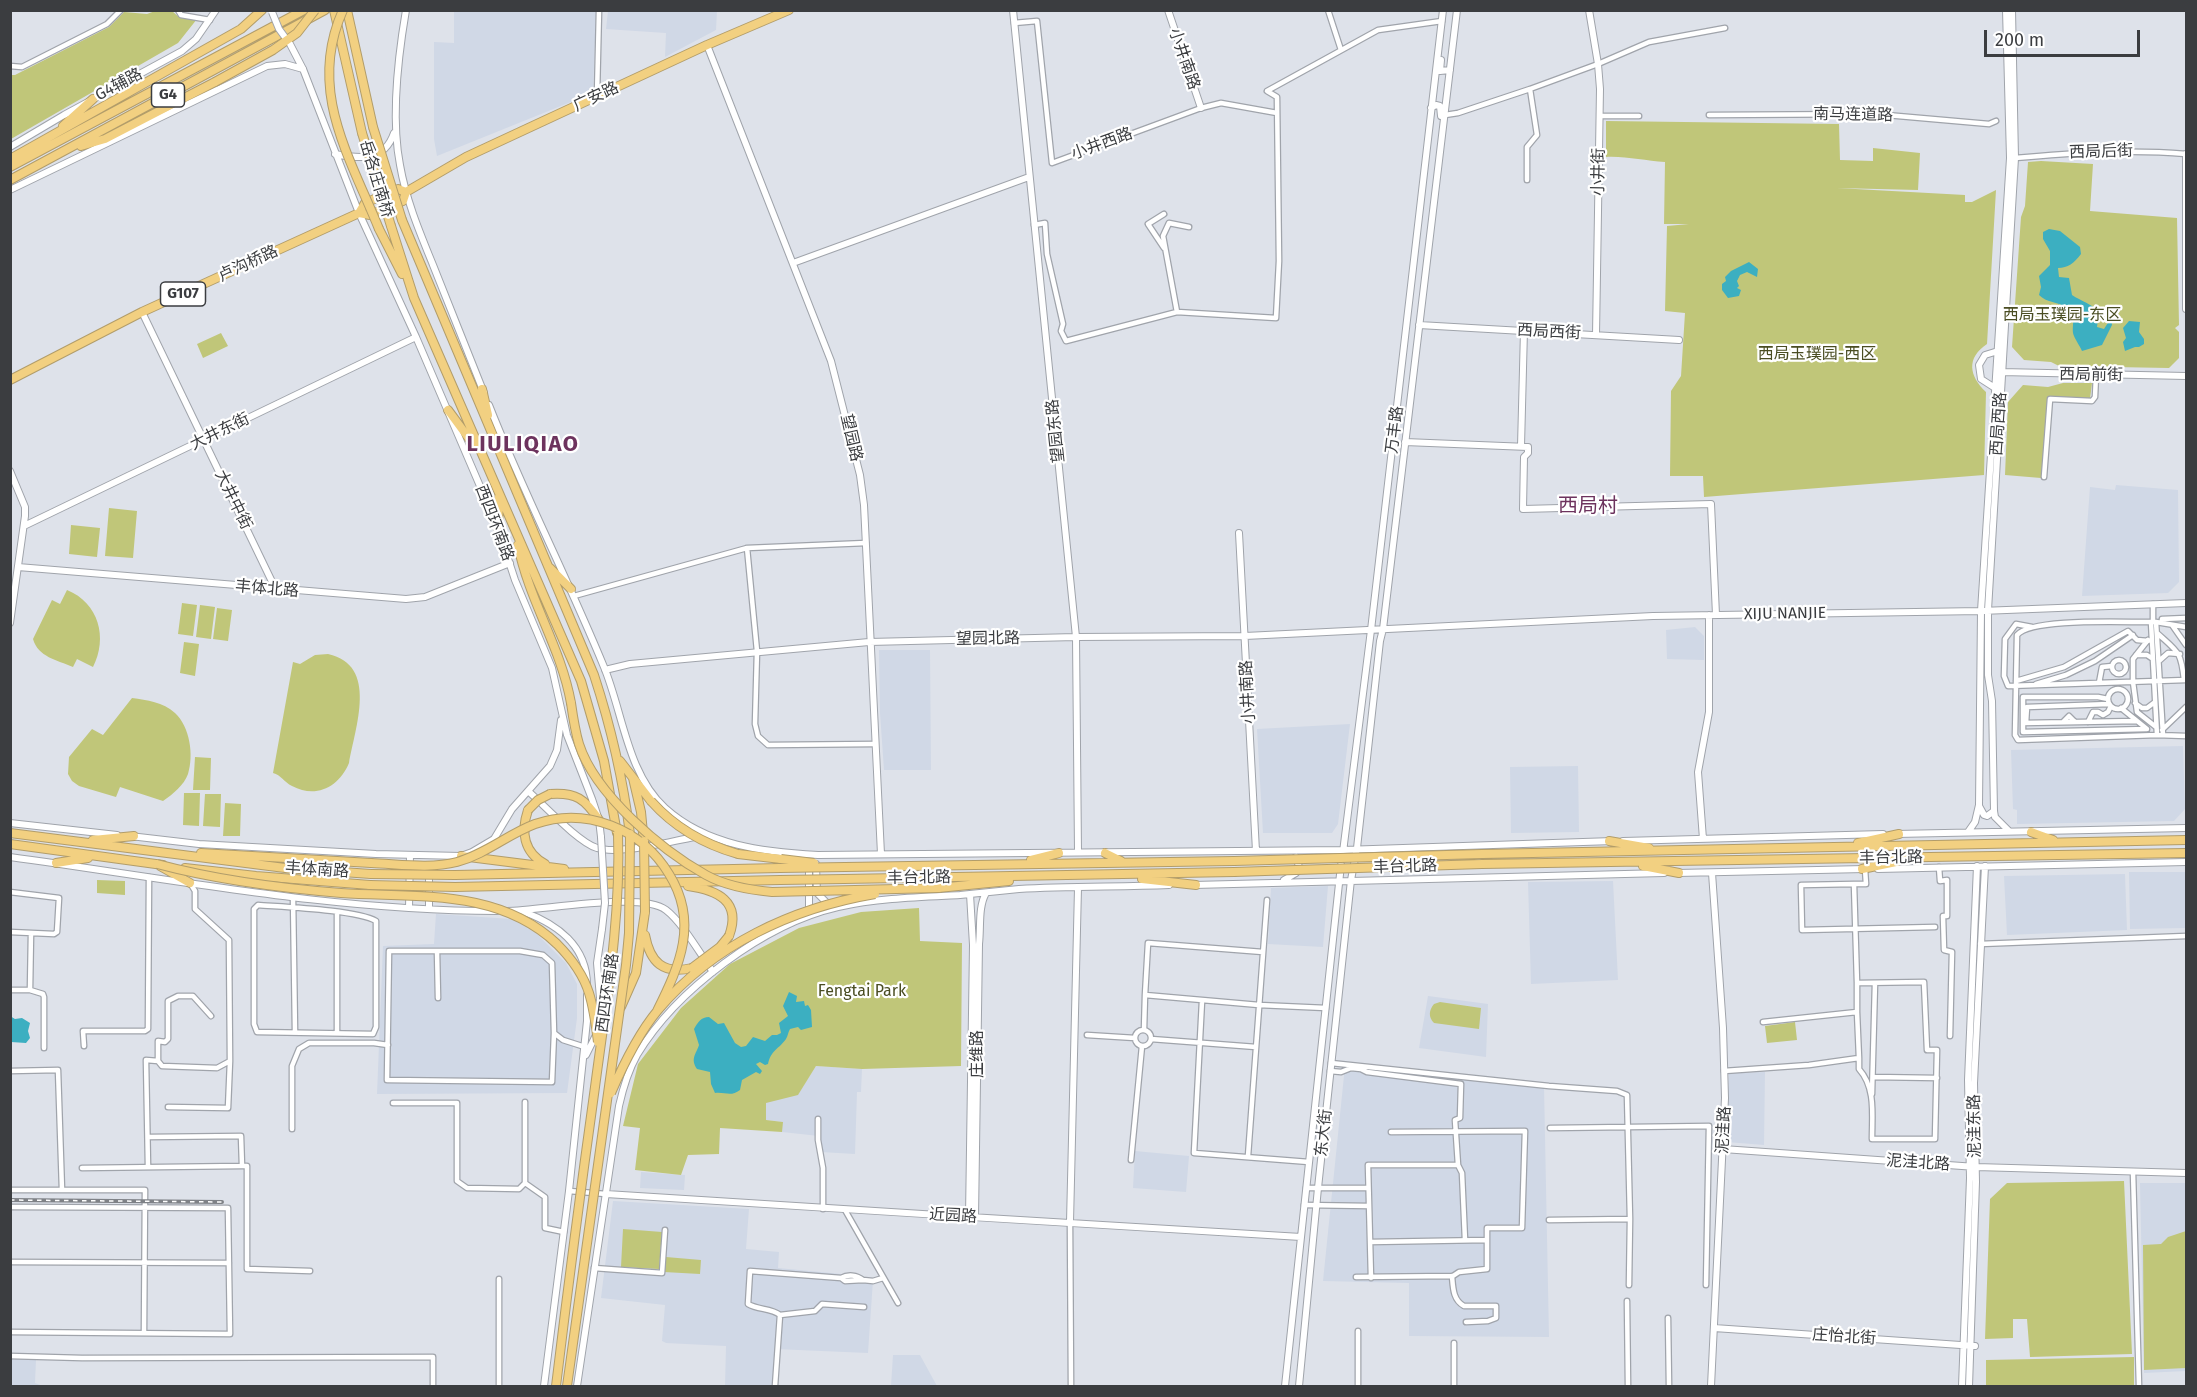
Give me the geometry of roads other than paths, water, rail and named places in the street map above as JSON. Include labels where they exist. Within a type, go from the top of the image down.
[{"type":"highway","name":"G4","points":[[10,167],[304,10]]},
{"type":"highway","points":[[63,152],[105,139],[273,50],[297,33],[315,10]]},
{"type":"highway","name":"G4","points":[[10,180],[325,10]]},
{"type":"highway","name":"岳各庄南桥","points":[[334,10],[362,133],[391,226]]},
{"type":"highway","points":[[345,10],[334,30],[329,59],[328,87],[332,111],[379,229],[414,298]]},
{"type":"highway","name":"岳各庄南桥","points":[[345,10],[373,127],[402,219]]},
{"type":"highway","points":[[10,159],[138,88],[269,11]]},
{"type":"highway","name":"广安路","points":[[406,192],[466,156],[707,45],[789,11]]},
{"type":"highway","points":[[52,136],[93,99]]},
{"type":"highway","name":"G107","points":[[398,189],[406,192],[403,201],[370,215],[358,213],[365,203],[398,189]]},
{"type":"highway","name":"卢沟桥路","points":[[10,380],[142,312],[358,213]]},
{"type":"highway","name":"西四环南路","points":[[402,219],[594,675],[609,720],[618,758],[630,834],[629,933],[568,1386]]},
{"type":"highway","name":"西四环南路","points":[[391,226],[414,298],[581,681],[604,761],[618,833],[619,894],[615,933],[555,1386]]},
{"type":"highway","points":[[482,389],[491,433]]},
{"type":"highway","points":[[448,410],[485,461]]},
{"type":"highway","points":[[498,528],[499,494]]},
{"type":"highway","points":[[514,530],[522,568],[530,591],[567,680],[579,745],[603,788],[618,807],[706,875],[739,887],[772,892],[938,888],[995,884],[1033,877]]},
{"type":"highway","points":[[547,566],[572,592]]},
{"type":"highway","points":[[618,758],[651,801],[682,829],[719,849],[781,864]]},
{"type":"highway","points":[[621,1008],[636,974],[645,912],[643,833],[633,778]]},
{"type":"highway","points":[[550,867],[537,860],[525,841],[523,825],[528,810],[537,800],[550,794],[566,793],[579,798],[591,808],[599,820]]},
{"type":"highway","points":[[132,849],[442,865],[459,862],[537,824],[558,819],[581,818],[603,822],[622,829],[636,837],[662,862],[678,890],[684,934],[680,963],[657,1011],[624,1063],[607,1105]]},
{"type":"highway","points":[[2031,832],[2060,842]]},
{"type":"highway","name":"丰体南路","points":[[10,833],[285,868],[370,874],[591,873],[781,864]]},
{"type":"highway","points":[[1838,847],[1899,834]]},
{"type":"highway","points":[[78,841],[134,836]]},
{"type":"highway","name":"丰台北路","points":[[781,864],[845,867],[1234,861],[2187,840]]},
{"type":"highway","points":[[1609,841],[1667,852]]},
{"type":"highway","name":"丰体南路","points":[[10,844],[256,876],[370,885],[455,887],[624,883]]},
{"type":"highway","points":[[1105,852],[1124,862]]},
{"type":"highway","points":[[1018,864],[1059,853]]},
{"type":"highway","name":"丰台北路","points":[[624,883],[1033,877],[1482,864],[2187,853]]},
{"type":"highway","points":[[56,864],[97,856]]},
{"type":"highway","points":[[461,856],[591,873]]},
{"type":"highway","points":[[1864,869],[1916,858]]},
{"type":"highway","points":[[1625,863],[1679,873]]},
{"type":"highway","points":[[157,864],[195,874],[281,888],[464,900],[506,910],[538,928],[564,951],[576,966],[584,980],[593,1007],[599,1054]]},
{"type":"highway","points":[[157,864],[190,883]]},
{"type":"highway","points":[[1106,875],[1196,885]]},
{"type":"highway","points":[[644,927],[648,949],[654,960],[670,970],[692,968],[720,947],[729,936],[732,927],[731,909],[719,893],[705,888],[664,882]]},
{"type":"highway","points":[[657,1011],[681,987],[732,946],[788,916],[844,899],[938,888]]},
{"type":"street","points":[[10,66],[22,67],[96,30],[121,10]]},
{"type":"street","points":[[178,10],[181,15],[210,20]]},
{"type":"street","name":"G4辅路","points":[[10,147],[182,51],[196,39],[216,10]]},
{"type":"street","points":[[597,97],[599,10]]},
{"type":"street","name":"望园东路","points":[[1013,10],[1076,637],[1078,852]]},
{"type":"street","name":"小井南路","points":[[1168,10],[1200,108]]},
{"type":"street","points":[[1328,10],[1341,50]]},
{"type":"street","name":"万丰路","points":[[1339,881],[1371,630],[1443,10]]},
{"type":"street","name":"万丰路","points":[[1351,880],[1357,848],[1457,10]]},
{"type":"street","name":"小井街","points":[[1589,10],[1598,64],[1600,116],[1596,335]]},
{"type":"street","name":"西局西路","points":[[1968,832],[1975,822],[1979,805],[1984,610],[2010,158],[2006,10]]},
{"type":"street","name":"西局西路","points":[[1994,811],[1992,701],[1984,610],[2015,158],[2012,10]]},
{"type":"street","name":"西四环南路","points":[[269,11],[303,69],[358,213],[416,337],[498,528],[515,580],[552,668],[573,755],[586,782],[599,820],[604,903],[597,963],[602,1024],[555,1386]]},
{"type":"street","points":[[406,11],[401,37],[396,129],[399,165],[425,245],[482,389],[605,670],[635,761],[646,784],[664,807],[704,835]]},
{"type":"street","name":"小井西路","points":[[1014,23],[1037,21],[1052,163],[1200,108],[1221,103],[1277,113]]},
{"type":"street","points":[[1034,225],[1045,223],[1047,254],[1063,324],[1061,332],[1066,341],[1177,312],[1276,318],[1279,261],[1277,97],[1267,91],[1378,30],[1442,21],[1444,35],[1440,71],[1450,70]]},
{"type":"street","points":[[1445,115],[1458,113],[1598,64],[1649,42],[1725,28]]},
{"type":"street","name":"望园路","points":[[707,45],[837,380],[860,475],[866,543],[881,854]]},
{"type":"street","points":[[10,190],[267,66],[285,64],[303,69]]},
{"type":"street","points":[[1527,180],[1527,147],[1537,135],[1530,88]]},
{"type":"street","points":[[1431,108],[1436,105],[1440,106],[1441,111],[1437,143],[1440,161]]},
{"type":"street","name":"南马连道路","points":[[1709,115],[1875,114],[1989,124],[1996,121]]},
{"type":"street","points":[[1600,116],[1638,116]]},
{"type":"street","points":[[335,154],[358,159],[377,154],[390,143],[396,129]]},
{"type":"street","name":"西局后街","points":[[2015,158],[2127,151],[2186,154]]},
{"type":"street","points":[[2186,154],[2187,309]]},
{"type":"street","points":[[793,263],[1029,177]]},
{"type":"street","points":[[1164,214],[1148,224],[1166,251]]},
{"type":"street","points":[[1177,312],[1163,236],[1168,223],[1189,227]]},
{"type":"street","name":"大井中街","points":[[142,312],[276,590]]},
{"type":"street","name":"西局西街","points":[[1419,325],[1679,340]]},
{"type":"street","points":[[1521,446],[1524,330]]},
{"type":"street","name":"大井东街","points":[[24,526],[416,337]]},
{"type":"street","points":[[1995,388],[1984,382],[1979,370],[1982,358],[1989,352],[1998,351]]},
{"type":"street","name":"西局前街","points":[[1999,372],[2187,376]]},
{"type":"street","points":[[2044,477],[2050,399],[2092,401],[2095,397],[2096,375]]},
{"type":"street","points":[[1405,442],[1527,447],[1528,453],[1524,457],[1523,509],[1711,504],[1713,615],[1709,712],[1698,772],[1703,838]]},
{"type":"street","points":[[10,471],[25,507],[10,623]]},
{"type":"street","name":"小井南路","points":[[1239,533],[1256,851]]},
{"type":"street","points":[[572,592],[747,548],[866,543]]},
{"type":"street","points":[[747,548],[757,651],[755,724],[758,736],[768,745],[875,744]]},
{"type":"street","name":"丰体北路","points":[[18,567],[397,599],[425,597],[510,563]]},
{"type":"street","name":"XIJU NANJIE","points":[[1371,630],[1713,615],[1984,610],[2187,603]]},
{"type":"street","points":[[2153,604],[2156,622],[2161,733]]},
{"type":"street","points":[[2156,622],[2162,619],[2187,618]]},
{"type":"street","points":[[2187,627],[2156,622],[2055,623],[2025,629],[2017,635],[2016,738],[2023,740],[2057,739],[2161,733],[2187,736]]},
{"type":"street","points":[[2036,628],[2016,624],[2005,639],[2004,676],[2006,683],[2027,686],[2185,680],[2180,654],[2155,634]]},
{"type":"street","points":[[2172,625],[2187,645]]},
{"type":"street","name":"望园北路","points":[[605,670],[630,664],[869,642],[1245,636],[1371,630]]},
{"type":"street","points":[[2016,684],[2064,667],[2128,631],[2137,640],[2148,641]]},
{"type":"street","points":[[2155,634],[2133,659],[2133,682],[2137,712],[2161,733]]},
{"type":"street","points":[[2027,686],[2066,675],[2095,661],[2133,635]]},
{"type":"street","points":[[2156,660],[2168,653],[2180,654]]},
{"type":"street","points":[[2136,655],[2146,655],[2156,660]]},
{"type":"street","points":[[2099,683],[2102,667],[2112,666]]},
{"type":"street","points":[[2156,727],[2157,681]]},
{"type":"street","points":[[2106,683],[2112,691]]},
{"type":"street","points":[[2112,691],[2119,689],[2127,694],[2127,704],[2121,708]]},
{"type":"street","points":[[2088,722],[2093,712],[2098,712],[2103,716],[2109,712],[2112,691]]},
{"type":"street","points":[[2025,723],[2023,697],[2098,697],[2121,708],[2147,729],[2023,732],[2025,723],[2027,707],[2109,703]]},
{"type":"street","points":[[2135,703],[2142,708],[2147,708],[2155,701]]},
{"type":"street","points":[[2161,733],[2187,707]]},
{"type":"street","points":[[461,856],[494,839],[505,819],[554,758],[562,716]]},
{"type":"street","points":[[2025,723],[2137,721]]},
{"type":"street","points":[[2057,731],[2057,739]]},
{"type":"street","points":[[528,791],[586,843],[598,849],[644,846],[704,835]]},
{"type":"street","points":[[1979,805],[1984,815],[1987,816],[1994,811],[1995,817],[2009,831]]},
{"type":"street","name":"丰体南路","points":[[10,823],[200,844],[461,856]]},
{"type":"street","name":"丰台北路","points":[[704,835],[734,844],[818,855],[1343,850],[1703,838],[2187,828]]},
{"type":"street","points":[[1278,882],[1296,873],[1299,867],[1299,862],[1291,850]]},
{"type":"street","points":[[808,854],[809,916]]},
{"type":"street","points":[[409,908],[410,855]]},
{"type":"street","points":[[818,855],[816,862],[818,893],[824,902],[836,908]]},
{"type":"street","points":[[429,856],[429,909]]},
{"type":"street","name":"丰体南路","points":[[10,857],[293,897],[409,908],[524,911],[589,903],[652,904],[665,909],[676,920],[713,972]]},
{"type":"street","name":"丰台北路","points":[[713,972],[765,937],[809,916],[836,908],[882,901],[986,892],[1351,880],[2187,862]]},
{"type":"street","name":"泥洼东路","points":[[1973,1167],[1968,1080],[1977,866]]},
{"type":"street","name":"泥洼东路","points":[[1969,1386],[1974,1094],[1985,866]]},
{"type":"street","points":[[1939,867],[1940,881],[1947,880],[1947,916],[1943,916],[1944,950],[1952,952],[1950,1036]]},
{"type":"street","points":[[1864,869],[1866,884],[1802,885],[1802,930],[1935,927]]},
{"type":"street","name":"泥洼路","points":[[1711,1386],[1723,1149],[1724,1071],[1712,873]]},
{"type":"street","points":[[84,1046],[83,1031],[145,1031],[148,1029],[149,876]]},
{"type":"street","name":"东大街","points":[[1299,1386],[1351,880]]},
{"type":"street","name":"东大街","points":[[1285,1386],[1339,881]]},
{"type":"street","points":[[1976,883],[1980,881],[1982,883],[1981,919]]},
{"type":"street","points":[[168,1107],[228,1108],[229,940],[195,909],[195,891],[190,883]]},
{"type":"street","points":[[1854,884],[1859,1069],[1865,1076],[1872,1100]]},
{"type":"street","points":[[1071,1386],[1070,1222],[1078,888]]},
{"type":"street","points":[[10,892],[59,898],[57,932],[54,934],[10,932]]},
{"type":"street","name":"庄维路","points":[[972,1217],[979,944],[981,901],[986,892]]},
{"type":"street","name":"庄维路","points":[[970,894],[973,945],[972,1217]]},
{"type":"street","points":[[293,897],[295,1032]]},
{"type":"street","points":[[1248,1156],[1267,900]]},
{"type":"street","points":[[258,905],[337,913],[376,921],[376,1028],[373,1034],[257,1032],[254,1024],[254,909],[258,905]]},
{"type":"street","points":[[524,911],[561,931],[574,945],[582,959],[587,976],[587,1021],[583,1060]]},
{"type":"street","points":[[337,913],[337,1033]]},
{"type":"street","points":[[30,990],[31,933]]},
{"type":"street","points":[[1980,944],[2187,936]]},
{"type":"street","points":[[1144,1030],[1148,943],[1263,952]]},
{"type":"street","points":[[388,951],[520,951],[543,955],[552,963],[554,1033],[552,1082],[387,1080],[388,951]]},
{"type":"street","points":[[437,951],[438,998]]},
{"type":"street","points":[[577,1386],[619,1106],[626,1079],[638,1053],[678,1001],[713,972]]},
{"type":"street","points":[[1857,983],[1924,982],[1927,1050],[1937,1050],[1935,1139],[1872,1138],[1875,983]]},
{"type":"street","points":[[10,990],[30,990],[43,994],[44,1048]]},
{"type":"street","points":[[1145,995],[1203,1001],[1326,1008]]},
{"type":"street","points":[[158,1061],[158,1041],[165,1042],[168,1039],[168,1001],[178,996],[193,996],[210,1016]]},
{"type":"street","points":[[1203,1001],[1194,1153],[1309,1162]]},
{"type":"street","name":"西四环南路","points":[[568,1386],[621,1008]]},
{"type":"street","points":[[1763,1022],[1857,1012]]},
{"type":"street","name":"西四环南路","points":[[544,1386],[583,1060],[602,1024]]},
{"type":"street","points":[[1144,1030],[1149,1032],[1151,1039],[1149,1044],[1142,1046],[1137,1044],[1134,1038],[1138,1031],[1144,1030]]},
{"type":"street","points":[[554,1033],[563,1040],[585,1047]]},
{"type":"street","points":[[1087,1035],[1134,1038]]},
{"type":"street","points":[[1151,1039],[1256,1047]]},
{"type":"street","points":[[292,1129],[292,1066],[299,1049],[309,1043],[388,1045]]},
{"type":"street","points":[[1131,1160],[1142,1046]]},
{"type":"street","points":[[614,1052],[619,1106]]},
{"type":"street","points":[[1724,1071],[1809,1065],[1859,1058]]},
{"type":"street","points":[[148,1167],[146,1060],[158,1061],[165,1067],[217,1068],[230,1062]]},
{"type":"street","points":[[1331,1063],[1617,1091],[1627,1095],[1629,1285]]},
{"type":"street","points":[[1330,1071],[1361,1069],[1367,1072],[1461,1084],[1460,1118],[1455,1120],[1458,1165],[1462,1173],[1465,1240]]},
{"type":"street","points":[[10,1071],[58,1070],[62,1190]]},
{"type":"street","points":[[1873,1077],[1937,1078]]},
{"type":"street","points":[[393,1103],[457,1103],[457,1181],[467,1188],[519,1189],[525,1183],[525,1102]]},
{"type":"street","points":[[818,1119],[818,1140],[823,1168],[823,1209]]},
{"type":"street","points":[[1550,1128],[1709,1126],[1706,1285]]},
{"type":"street","points":[[1356,1277],[1452,1276],[1459,1272],[1487,1269],[1487,1228],[1522,1228],[1525,1131],[1391,1132]]},
{"type":"street","points":[[147,1137],[241,1136],[242,1166]]},
{"type":"street","name":"泥洼北路","points":[[1723,1149],[1973,1167],[2187,1173]]},
{"type":"street","points":[[1371,1278],[1368,1165],[1458,1165]]},
{"type":"street","points":[[82,1168],[247,1166],[247,1269],[310,1271]]},
{"type":"street","points":[[2133,1172],[2139,1386]]},
{"type":"street","points":[[525,1183],[545,1197],[545,1228],[564,1232]]},
{"type":"street","points":[[1306,1188],[1368,1188]]},
{"type":"street","points":[[10,1190],[145,1190],[144,1333]]},
{"type":"street","points":[[569,1191],[606,1194]]},
{"type":"street","name":"近园路","points":[[606,1194],[1301,1237]]},
{"type":"street","points":[[1304,1205],[1369,1206]]},
{"type":"street","points":[[10,1207],[228,1208],[230,1334],[10,1332]]},
{"type":"street","points":[[845,1210],[898,1303]]},
{"type":"street","points":[[1549,1220],[1630,1219]]},
{"type":"street","points":[[594,1268],[662,1273],[665,1230]]},
{"type":"street","points":[[1370,1242],[1487,1240]]},
{"type":"street","points":[[10,1262],[229,1263]]},
{"type":"street","points":[[864,1307],[822,1304],[815,1311],[780,1315],[776,1312],[754,1308],[748,1304],[750,1271],[841,1278],[846,1275],[859,1276],[863,1280],[873,1281],[884,1278]]},
{"type":"street","points":[[1452,1276],[1454,1295],[1460,1304],[1496,1306],[1496,1318],[1488,1322],[1466,1322]]},
{"type":"street","points":[[499,1279],[499,1386]]},
{"type":"street","points":[[1627,1301],[1629,1386]]},
{"type":"street","points":[[775,1386],[780,1315]]},
{"type":"street","points":[[1668,1318],[1669,1386]]},
{"type":"street","name":"庄怡北街","points":[[1714,1328],[1969,1346]]},
{"type":"street","points":[[1358,1331],[1358,1386]]},
{"type":"street","points":[[1454,1343],[1454,1386]]},
{"type":"street","name":"泥洼东路","points":[[1962,1386],[1969,1346]]},
{"type":"street","points":[[10,1356],[72,1358],[433,1357],[433,1386]]},
{"type":"water","points":[[2049,229],[2060,231],[2080,247],[2081,254],[2076,260],[2068,266],[2058,268],[2059,277],[2069,278],[2072,295],[2099,312],[2097,327],[2104,329],[2111,318],[2112,325],[2102,345],[2082,351],[2073,333],[2073,319],[2069,310],[2039,295],[2041,287],[2039,276],[2050,265],[2050,251],[2043,239],[2043,232]]},
{"type":"water","points":[[1749,262],[1758,269],[1757,277],[1747,272],[1740,275],[1737,281],[1739,286],[1737,288],[1741,290],[1739,296],[1728,298],[1722,290],[1722,284],[1726,281],[1725,277],[1731,271]]},
{"type":"water","points":[[2129,321],[2140,322],[2139,332],[2144,339],[2144,344],[2125,351],[2123,342],[2126,338],[2123,328]]},
{"type":"water","points":[[789,992],[797,996],[796,1002],[804,1001],[805,1006],[808,1005],[811,1010],[812,1027],[801,1030],[798,1027],[790,1029],[786,1039],[773,1053],[768,1064],[760,1062],[756,1064],[762,1071],[760,1074],[756,1072],[742,1080],[740,1090],[731,1094],[715,1093],[711,1084],[710,1072],[697,1069],[694,1062],[699,1045],[694,1029],[698,1022],[709,1017],[718,1024],[724,1023],[735,1043],[741,1047],[746,1046],[753,1037],[765,1041],[772,1035],[781,1033],[779,1023],[788,1016],[783,1006]]},
{"type":"water","points":[[10,1016],[15,1019],[22,1018],[30,1023],[28,1031],[30,1038],[26,1043],[11,1042]]},
{"type":"railway","points":[[10,1200],[222,1202]]},
{"type":"district","name":"LIULIQIAO","points":[[523,445]]},
{"type":"district","name":"西局村","points":[[1588,506]]},
{"type":"park label","name":"西局玉璞园-东区","points":[[2062,316]]},
{"type":"park label","name":"西局玉璞园-西区","points":[[1817,355]]},
{"type":"park label","name":"Fengtai Park","points":[[862,992]]}]
